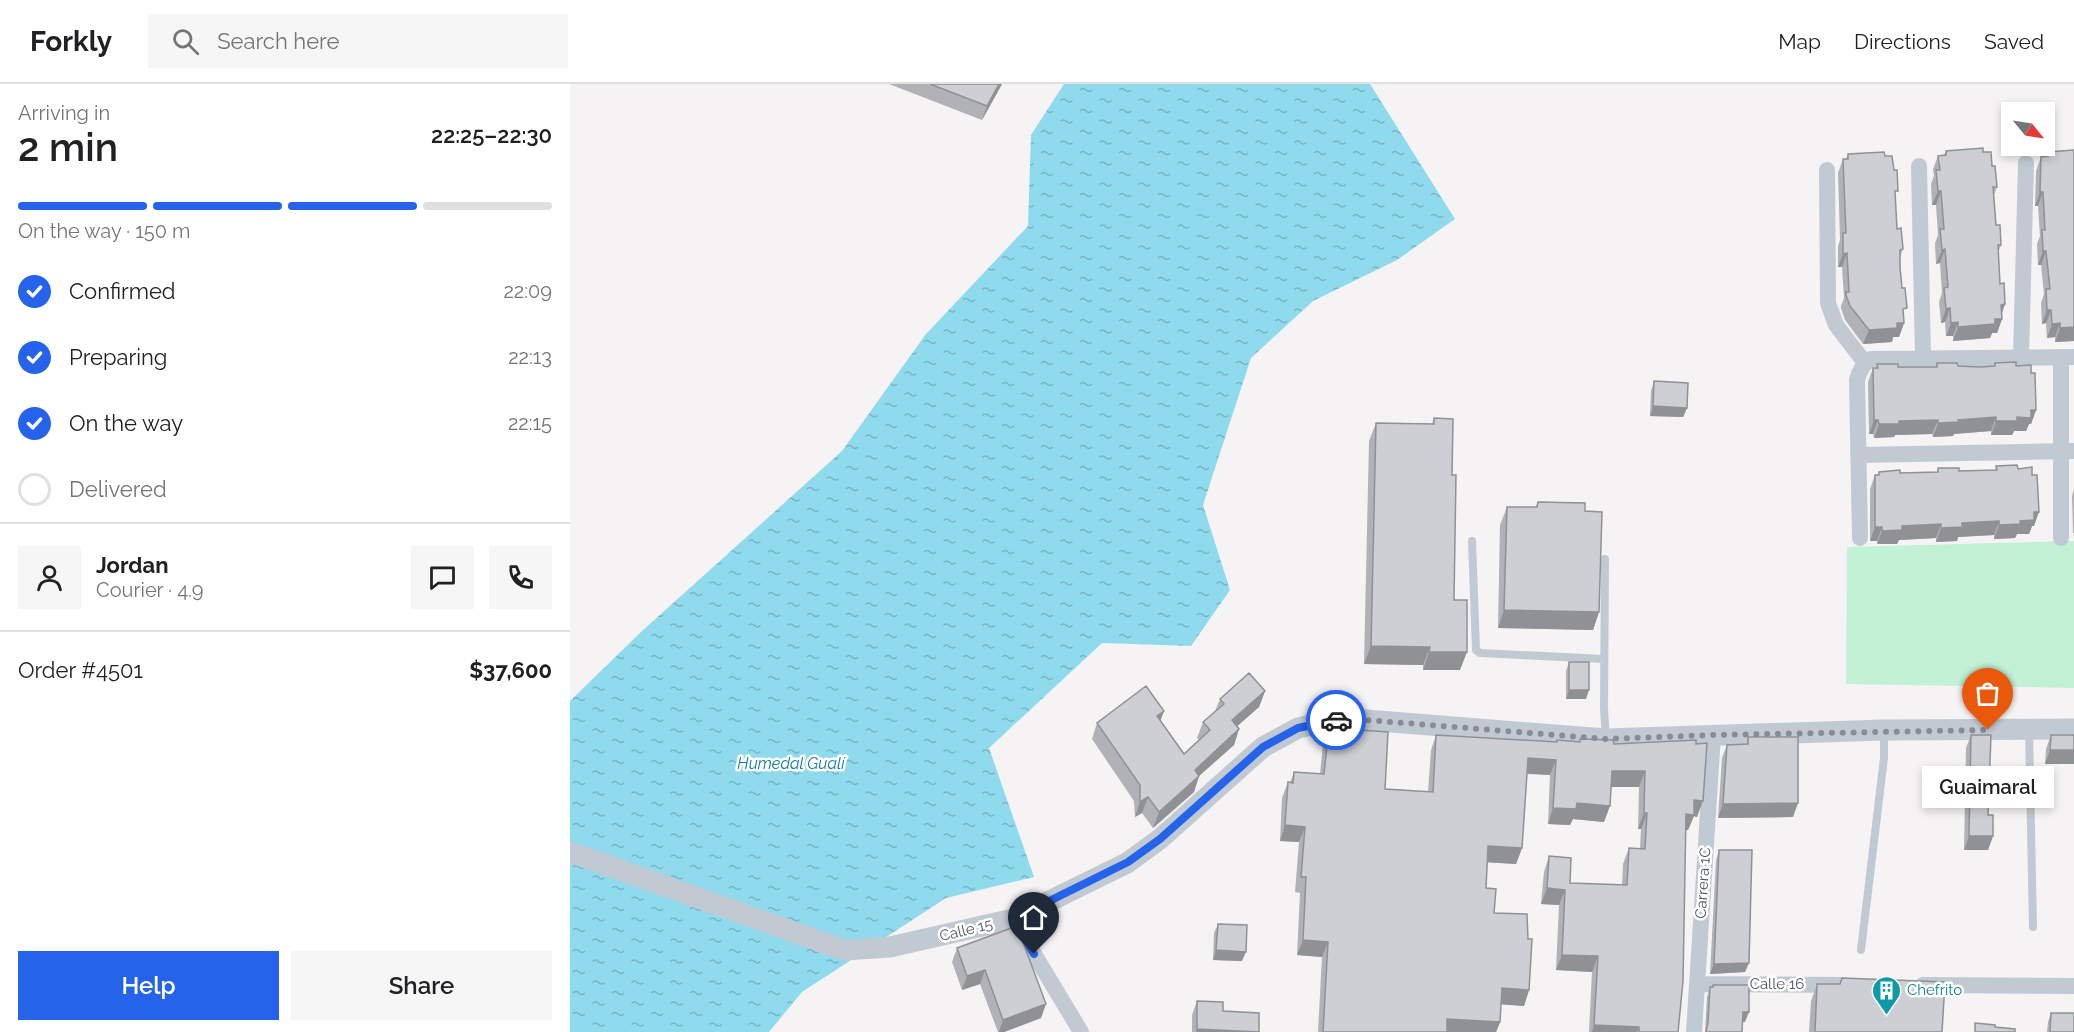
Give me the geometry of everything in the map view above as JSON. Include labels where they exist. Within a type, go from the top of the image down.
[{"type":"street","points":[[2021,357],[2026,163]]},
{"type":"street","points":[[1919,166],[1923,358]]},
{"type":"street","points":[[1827,170],[1828,303],[1836,325],[1865,363]]},
{"type":"street","points":[[1860,538],[1857,380],[1865,363],[1871,359],[2068,357],[2067,451],[2061,538]]},
{"type":"street","points":[[1858,455],[2067,451]]},
{"type":"street","name":"Calle 15","points":[[570,852],[844,950],[890,947],[1013,919],[1128,862],[1160,839],[1263,747],[1298,728],[1332,720],[1366,720],[1606,739],[1884,730],[2074,729]]},
{"type":"street","name":"Carrera 1C","points":[[1694,1032],[1713,735]]},
{"type":"street","points":[[1013,919],[1081,1032]]},
{"type":"street","name":"Calle 16","points":[[1697,984],[1862,985]]},
{"type":"street","points":[[1909,985],[2074,986]]},
{"type":"lane","points":[[1472,541],[1476,650],[1480,653],[1604,659]]},
{"type":"lane","points":[[1605,559],[1606,739]]},
{"type":"lane","points":[[2029,729],[2033,927]]},
{"type":"lane","points":[[1861,950],[1884,758],[1884,730]]},
{"type":"green space","points":[[2074,541],[2074,688],[1846,684],[1847,547]]},
{"type":"water","name":"Humedal Gualí","points":[[1064,84],[1370,84],[1455,219],[1397,260],[1313,301],[1251,358],[1203,505],[1230,590],[1191,646],[1102,643],[989,748],[1034,877],[946,898],[802,992],[769,1032],[570,1032],[570,701],[642,631],[842,451],[926,334],[1028,226],[1031,135]]},
{"type":"building","points":[[930,84],[999,84],[987,106]]},
{"type":"building","points":[[1983,148],[1983,152],[1991,152],[1992,166],[1995,166],[1997,187],[1993,187],[1996,225],[2000,225],[2001,245],[1998,245],[2000,284],[2004,283],[2005,304],[2001,305],[2002,319],[1995,319],[1995,324],[1958,327],[1958,322],[1951,323],[1950,308],[1946,309],[1944,288],[1948,287],[1945,249],[1942,250],[1940,229],[1944,229],[1941,191],[1938,191],[1936,170],[1940,170],[1938,156],[1946,155],[1946,151]]},
{"type":"building","points":[[2074,150],[2074,327],[2060,328],[2060,323],[2052,324],[2051,310],[2047,310],[2046,289],[2050,289],[2046,251],[2043,251],[2042,230],[2045,230],[2043,192],[2040,192],[2041,157],[2055,156],[2055,151]]},
{"type":"building","points":[[1884,152],[1885,156],[1892,156],[1894,170],[1897,170],[1898,191],[1895,191],[1897,229],[1901,228],[1903,249],[1900,250],[1900,268],[1907,308],[1903,309],[1904,323],[1897,323],[1897,328],[1869,330],[1850,306],[1846,295],[1846,292],[1849,292],[1847,253],[1843,254],[1843,233],[1846,233],[1843,159],[1848,159],[1848,154]]},
{"type":"building","points":[[2016,362],[2016,366],[2031,365],[2031,373],[2035,373],[2036,410],[2031,410],[2031,418],[2017,417],[2017,421],[1996,421],[1996,417],[1938,423],[1938,420],[1899,421],[1899,424],[1879,424],[1878,420],[1874,420],[1873,368],[1878,368],[1877,364],[1898,364],[1898,367],[1937,367],[1937,363],[1957,363],[1958,366],[1980,367],[1995,366],[1995,363]]},
{"type":"building","points":[[1654,381],[1688,383],[1687,408],[1653,406]]},
{"type":"building","points":[[1434,418],[1453,419],[1452,475],[1456,475],[1454,600],[1467,600],[1467,652],[1429,652],[1430,647],[1371,646],[1376,423],[1434,424]]},
{"type":"building","points":[[2017,465],[2018,469],[2032,467],[2032,475],[2037,475],[2039,512],[2034,512],[2034,520],[2020,521],[2020,524],[1999,525],[1999,521],[1962,523],[1962,527],[1941,528],[1941,524],[1902,526],[1902,530],[1882,531],[1882,527],[1875,527],[1875,475],[1879,475],[1879,472],[1900,470],[1900,473],[1938,472],[1938,468],[1959,468],[1959,471],[1997,470],[1996,466]]},
{"type":"building","points":[[1538,502],[1585,503],[1585,511],[1602,512],[1599,612],[1504,610],[1507,507],[1537,507]]},
{"type":"building","points":[[1569,662],[1589,662],[1589,690],[1569,690]]},
{"type":"building","points":[[1249,673],[1265,691],[1232,720],[1239,729],[1195,770],[1199,776],[1159,812],[1148,797],[1140,802],[1140,785],[1097,723],[1146,686],[1164,711],[1157,716],[1184,754],[1210,730],[1203,722],[1224,704],[1220,699]]},
{"type":"building","points":[[1329,728],[1388,732],[1385,789],[1433,792],[1436,735],[1557,742],[1557,740],[1580,742],[1580,739],[1613,740],[1614,744],[1696,740],[1696,744],[1707,743],[1703,801],[1694,800],[1694,815],[1686,814],[1683,981],[1678,1032],[1639,1032],[1639,1027],[1594,1025],[1598,956],[1562,955],[1565,890],[1547,888],[1549,856],[1571,858],[1570,883],[1627,885],[1629,848],[1645,849],[1647,813],[1644,813],[1645,771],[1612,771],[1610,806],[1577,803],[1576,809],[1553,808],[1556,760],[1528,758],[1522,848],[1488,846],[1486,888],[1496,889],[1494,913],[1527,914],[1528,939],[1532,939],[1529,990],[1502,988],[1500,1022],[1447,1019],[1447,1032],[1323,1032],[1328,942],[1303,940],[1306,877],[1301,877],[1305,827],[1285,825],[1288,782],[1293,783],[1294,772],[1324,774]]},
{"type":"building","points":[[1971,735],[1991,735],[1988,815],[1993,815],[1993,836],[1969,836]]},
{"type":"building","points":[[2051,735],[2074,735],[2074,750],[2050,750]]},
{"type":"building","points":[[1748,737],[1798,737],[1798,803],[1723,804],[1727,745],[1748,744]]},
{"type":"building","points":[[1719,850],[1752,850],[1749,963],[1714,964]]},
{"type":"building","points":[[1218,924],[1247,925],[1246,952],[1216,950]]},
{"type":"building","points":[[1017,926],[1046,1004],[1003,1020],[985,970],[967,976],[957,948]]},
{"type":"building","points":[[1842,978],[1945,982],[1942,1032],[1815,1032],[1817,984],[1840,984]]},
{"type":"building","points":[[1713,985],[1749,985],[1749,1012],[1743,1012],[1742,1032],[1706,1032],[1710,987]]},
{"type":"building","points":[[1197,1001],[1223,1002],[1223,1011],[1259,1013],[1259,1032],[1197,1029]]},
{"type":"building","points":[[2051,1013],[2074,1013],[2074,1032],[2050,1032]]},
{"type":"building","points":[[1975,1023],[2015,1029],[2015,1032],[1975,1032]]},
{"type":"way so far","points":[[1336,720],[1366,720],[1606,739],[1884,730],[1988,730]]},
{"type":"place","name":"Guaimaral","points":[[1988,730]]},
{"type":"place","name":"Chefrito","points":[[1886,1016]]},
{"type":"route","points":[[1034,954],[1013,919],[1128,862],[1160,839],[1263,747],[1298,728],[1336,720]]}]
